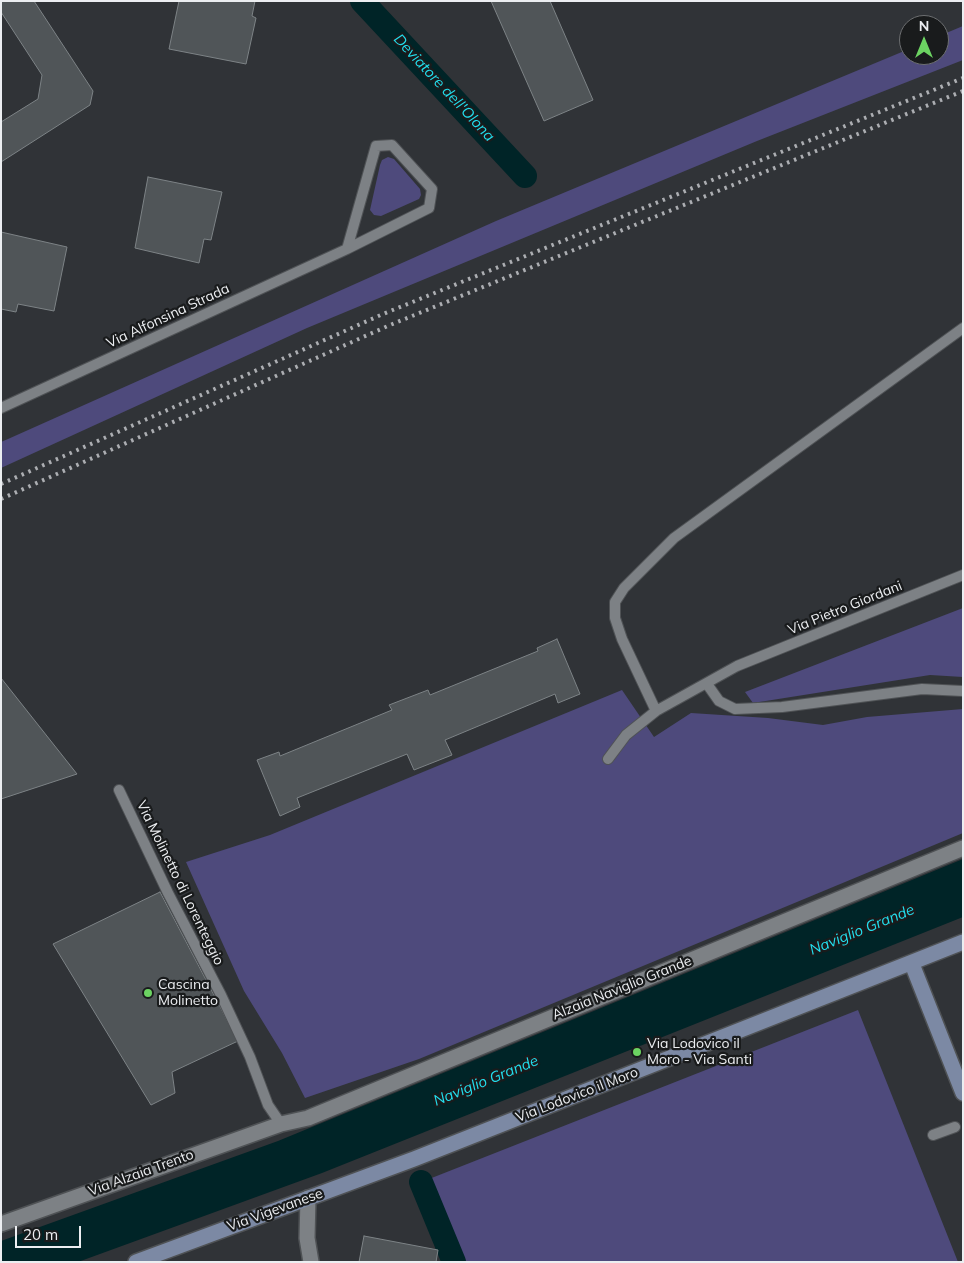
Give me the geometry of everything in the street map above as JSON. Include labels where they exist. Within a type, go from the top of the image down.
[{"type":"main road","name":"Via Lodovico il Moro","points":[[414,1158],[912,964],[963,942]]},
{"type":"main road","points":[[912,964],[963,1093]]},
{"type":"main road","name":"Via Vigevanese","points":[[136,1262],[414,1158]]},
{"type":"street","name":"Alzaia Naviglio Grande","points":[[281,1124],[308,1118],[963,848]]},
{"type":"street","name":"Via Alzaia Trento","points":[[1,1224],[281,1124]]},
{"type":"street","points":[[308,1198],[307,1238],[311,1262]]},
{"type":"lane","name":"Via Alfonsina Strada","points":[[1,408],[347,249],[429,208],[432,189],[392,145],[376,146],[347,249]]},
{"type":"lane","points":[[656,711],[622,639],[615,618],[615,602],[624,588],[674,538],[963,328]]},
{"type":"lane","name":"Via Pietro Giordani","points":[[608,759],[626,735],[656,711],[737,666],[963,575]]},
{"type":"lane","points":[[707,684],[719,701],[735,709],[782,707],[922,689],[963,691]]},
{"type":"lane","name":"Via Molinetto di Lorenteggio","points":[[119,790],[168,893],[221,995],[250,1057],[268,1105],[281,1124]]},
{"type":"lane","points":[[933,1134],[955,1127]]},
{"type":"shaded area","points":[[963,26],[963,60],[757,141],[307,328],[1,468],[1,442],[496,221],[899,53],[899,65],[949,65],[949,32]]},
{"type":"shaded area","points":[[388,157],[394,159],[420,189],[421,195],[419,199],[381,216],[374,215],[370,210],[380,165],[382,160]]},
{"type":"shaded area","points":[[963,608],[963,677],[930,675],[753,703],[745,692]]},
{"type":"shaded area","points":[[622,690],[654,737],[691,713],[768,718],[823,725],[867,717],[963,709],[963,833],[419,1059],[305,1098],[282,1053],[244,991],[186,862],[270,835]]},
{"type":"shaded area","points":[[858,1010],[958,1262],[461,1262],[424,1181]]},
{"type":"water","name":"Naviglio Grande","points":[[963,859],[963,917],[322,1173],[78,1262],[1,1262],[1,1241],[278,1141]]},
{"type":"building","points":[[1,1],[34,1],[93,91],[90,105],[1,162],[1,122],[38,99],[42,75],[1,12]]},
{"type":"building","points":[[179,1],[255,1],[252,16],[256,18],[246,64],[169,49]]},
{"type":"building","points":[[491,1],[550,1],[593,100],[544,121]]},
{"type":"building","points":[[148,177],[222,192],[211,240],[204,239],[199,263],[135,248]]},
{"type":"building","points":[[1,232],[67,247],[54,311],[18,304],[16,312],[1,309]]},
{"type":"building","points":[[557,639],[580,694],[558,703],[555,694],[445,740],[452,755],[414,770],[407,754],[297,798],[300,807],[280,816],[257,760],[279,752],[280,756],[392,710],[389,705],[428,690],[430,695],[538,651],[537,648]]},
{"type":"building","points":[[1,678],[77,774],[1,799]]},
{"type":"building","name":"Cascina Molinetto","points":[[160,892],[238,1041],[172,1072],[175,1093],[151,1105],[53,944]]},
{"type":"building","points":[[364,1236],[438,1250],[436,1262],[359,1262]]},
{"type":"waterway","name":"Deviatore dell'Olona","points":[[362,1],[525,176]]},
{"type":"waterway","points":[[421,1182],[454,1262]]},
{"type":"railway","points":[[1,484],[383,314],[963,78]]},
{"type":"railway","points":[[1,499],[390,325],[963,91]]},
{"type":"place","name":"Cascina Molinetto","points":[[148,993]]},
{"type":"place","name":"Via Lodovico il Moro - Via Santi","points":[[637,1052]]}]
